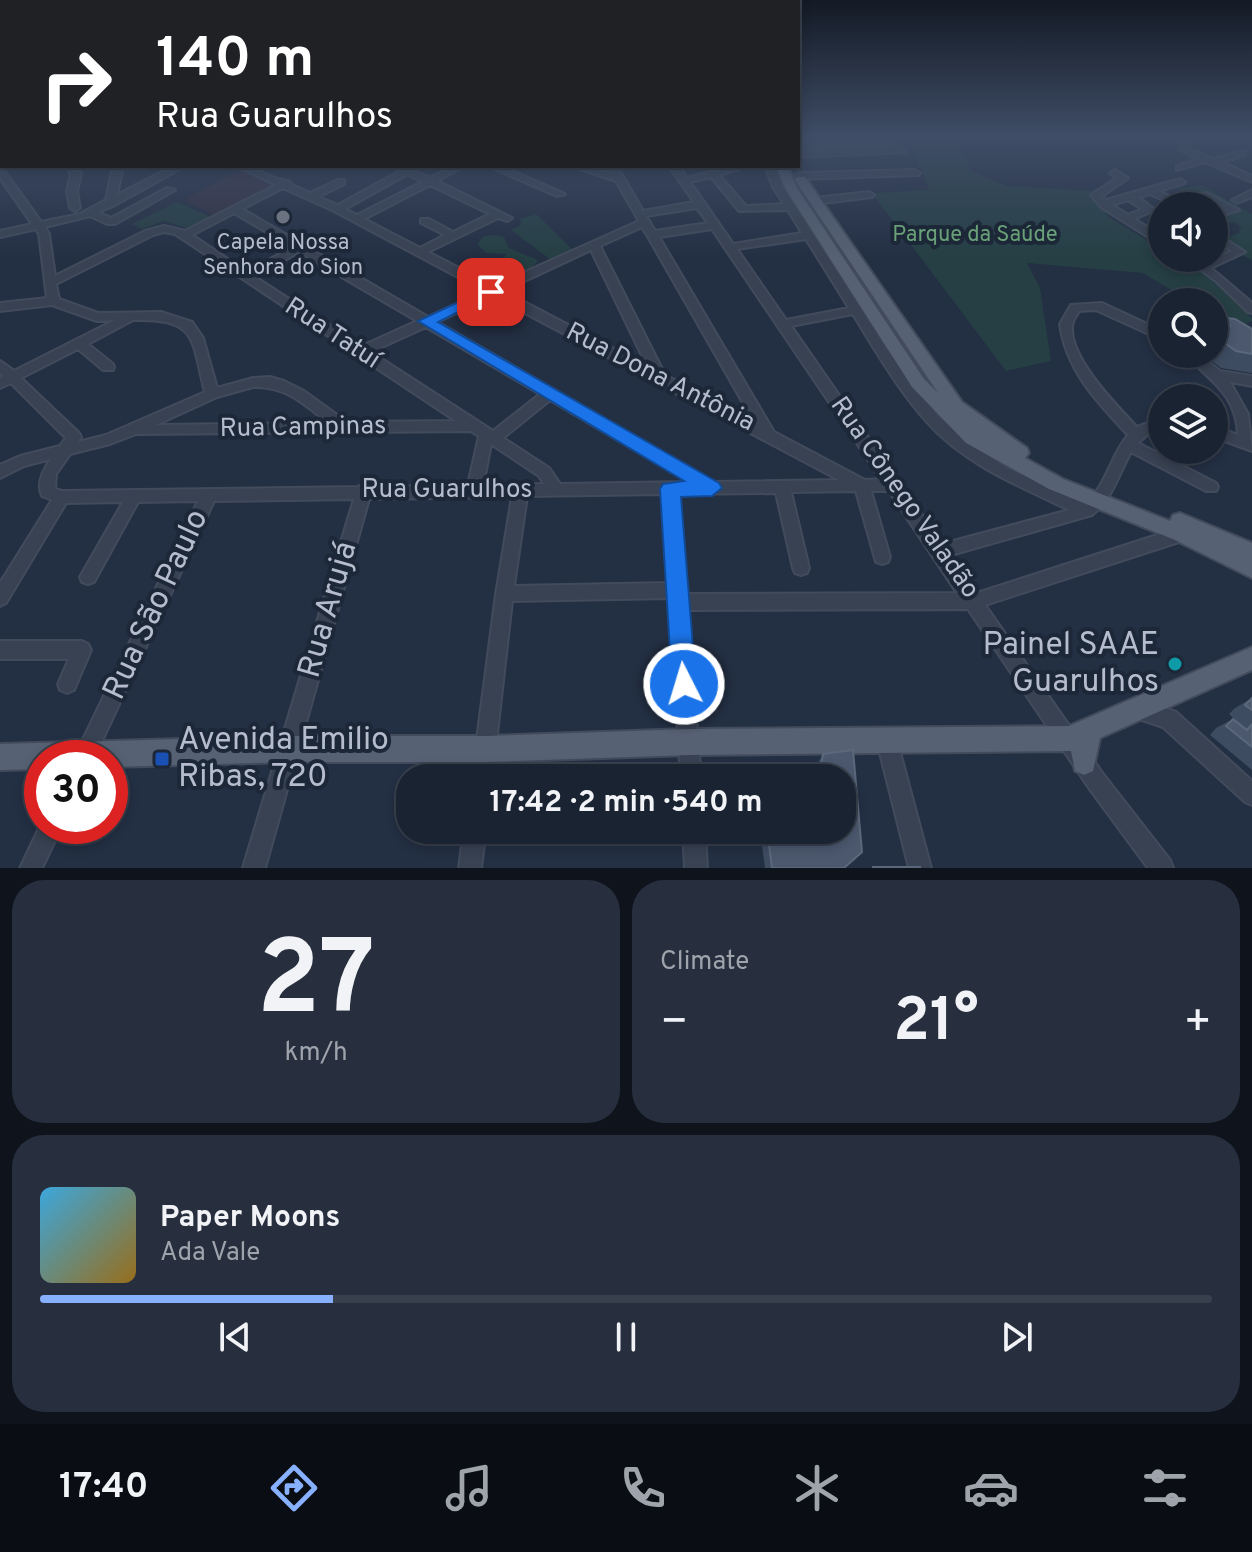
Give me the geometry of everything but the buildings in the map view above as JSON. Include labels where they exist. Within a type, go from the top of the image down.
[{"type":"main road","points":[[786,177],[791,188],[825,234],[967,416],[1090,504],[1182,534],[1252,569]]},
{"type":"main road","points":[[800,177],[815,201],[825,234]]},
{"type":"main road","points":[[1090,504],[1252,552]]},
{"type":"main road","points":[[128,754],[887,741],[1080,734],[1252,658]]},
{"type":"main road","points":[[1080,734],[1084,744],[1084,762]]},
{"type":"main road","points":[[0,757],[24,756]]},
{"type":"street","points":[[4,177],[47,240],[53,301]]},
{"type":"street","points":[[75,177],[72,191],[75,208]]},
{"type":"street","points":[[110,204],[116,177]]},
{"type":"street","points":[[0,234],[41,228],[92,213],[161,177]]},
{"type":"street","name":"Rua Dona Antônia","points":[[269,177],[338,209],[862,485]]},
{"type":"street","points":[[338,209],[389,177]]},
{"type":"street","points":[[419,177],[502,216],[452,235],[419,252]]},
{"type":"street","points":[[356,219],[440,177]]},
{"type":"street","points":[[520,177],[560,194]]},
{"type":"street","points":[[612,177],[620,179],[769,434]]},
{"type":"street","name":"Rua Cônego Valadão","points":[[681,177],[975,601],[1080,734]]},
{"type":"street","points":[[684,181],[698,177]]},
{"type":"street","points":[[722,177],[741,208],[750,211],[791,207]]},
{"type":"street","points":[[775,177],[791,207],[825,234],[855,310],[918,402],[947,434],[1002,472],[1060,500],[1090,504]]},
{"type":"street","points":[[1121,177],[1123,178],[1096,195],[1104,205],[1148,233]]},
{"type":"street","points":[[312,196],[341,182]]},
{"type":"street","points":[[1104,205],[1180,182]]},
{"type":"street","points":[[53,281],[155,230],[172,229],[184,235],[286,183]]},
{"type":"street","points":[[92,213],[111,222],[170,190]]},
{"type":"street","points":[[1150,190],[1154,192]]},
{"type":"street","points":[[1237,200],[1252,193]]},
{"type":"street","points":[[815,201],[869,195]]},
{"type":"street","points":[[0,199],[17,196]]},
{"type":"street","points":[[1125,219],[1150,210],[1129,196]]},
{"type":"street","points":[[360,352],[594,245],[643,218],[701,204]]},
{"type":"street","points":[[236,210],[712,488]]},
{"type":"street","points":[[425,221],[452,235]]},
{"type":"street","points":[[652,235],[715,225]]},
{"type":"street","points":[[731,247],[825,234]]},
{"type":"street","name":"Rua Tatuí","points":[[184,235],[544,472],[556,490]]},
{"type":"street","points":[[1228,244],[1240,252],[1228,257]]},
{"type":"street","points":[[594,245],[659,377]]},
{"type":"street","points":[[246,277],[298,248]]},
{"type":"street","points":[[1210,272],[1252,309]]},
{"type":"street","points":[[0,307],[53,301],[85,315],[161,316],[188,325],[197,338],[212,395]]},
{"type":"street","points":[[1148,330],[1091,304],[1075,308],[1066,324],[1066,334],[1085,374],[1131,439],[1211,487]]},
{"type":"street","points":[[784,324],[855,310]]},
{"type":"street","points":[[6,380],[132,317]]},
{"type":"street","points":[[80,344],[108,367]]},
{"type":"street","points":[[0,365],[6,380],[72,433],[73,441],[49,473],[45,487],[47,492],[62,497],[0,598]]},
{"type":"street","points":[[1209,368],[1218,375],[1239,404],[1248,444]]},
{"type":"street","points":[[1218,375],[1252,381]]},
{"type":"street","points":[[0,472],[17,461],[66,452],[132,430],[212,395],[249,384],[273,382],[343,427]]},
{"type":"street","points":[[475,489],[485,433],[549,393]]},
{"type":"street","name":"Rua Campinas","points":[[132,430],[343,427],[485,433]]},
{"type":"street","points":[[941,551],[1090,504],[1131,439],[1148,430]]},
{"type":"street","points":[[1228,436],[1248,444]]},
{"type":"street","points":[[862,485],[882,557]]},
{"type":"street","name":"Rua Guarulhos","points":[[62,497],[364,490],[895,485]]},
{"type":"street","points":[[782,487],[801,568]]},
{"type":"street","points":[[484,764],[504,594],[521,489]]},
{"type":"street","points":[[670,489],[690,764]]},
{"type":"street","name":"Rua Arujá","points":[[254,868],[364,490]]},
{"type":"street","name":"Rua São Paulo","points":[[92,740],[209,495]]},
{"type":"street","points":[[88,577],[134,496]]},
{"type":"street","points":[[504,594],[975,601],[1182,534]]},
{"type":"street","points":[[0,650],[82,650],[67,684]]},
{"type":"street","points":[[1179,727],[1169,705],[1182,689]]},
{"type":"street","points":[[1126,712],[1151,711],[1179,727],[1252,795]]},
{"type":"street","points":[[887,741],[920,868]]},
{"type":"street","points":[[1084,762],[1162,868]]},
{"type":"street","points":[[31,868],[42,844]]},
{"type":"street","points":[[470,868],[473,844]]},
{"type":"street","points":[[695,844],[696,868]]},
{"type":"shaded area","points":[[228,177],[260,177],[275,183],[214,215],[184,200]]},
{"type":"green space","name":"Parque da Saúde","points":[[924,177],[983,177],[1007,186],[1097,191],[1108,217],[1148,241],[1148,272],[1200,272],[1222,288],[1168,288],[1143,273],[1027,263],[1040,288],[1051,361],[1006,371],[872,193],[929,190]]},
{"type":"green space","points":[[1202,185],[1214,192],[1188,192],[1175,189]]},
{"type":"green space","points":[[1228,200],[1252,214],[1252,260],[1236,252],[1242,249],[1228,252],[1228,237],[1239,233],[1241,227],[1235,222],[1228,223],[1228,212],[1232,211],[1228,209]]},
{"type":"green space","points":[[177,202],[211,217],[187,228],[164,221],[142,229],[132,224]]},
{"type":"green space","points":[[536,214],[574,251],[551,260],[511,230],[521,225],[520,219]]},
{"type":"green space","points":[[484,236],[504,237],[509,248],[538,260],[529,269],[508,272],[499,261],[507,254],[486,253],[477,244]]},
{"type":"green space","name":"Parque da Saúde","points":[[1228,294],[1252,318],[1252,321],[1234,329],[1228,325]]},
{"type":"place","name":"Capela Nossa Senhora do Sion","points":[[283,217]]},
{"type":"place","name":"Painel SAAE Guarulhos","points":[[1175,664]]},
{"type":"place","name":"Avenida Emilio Ribas, 720","points":[[162,759]]},
{"type":"route","points":[[491,292],[425,321],[712,488],[670,489],[684,684]]}]
